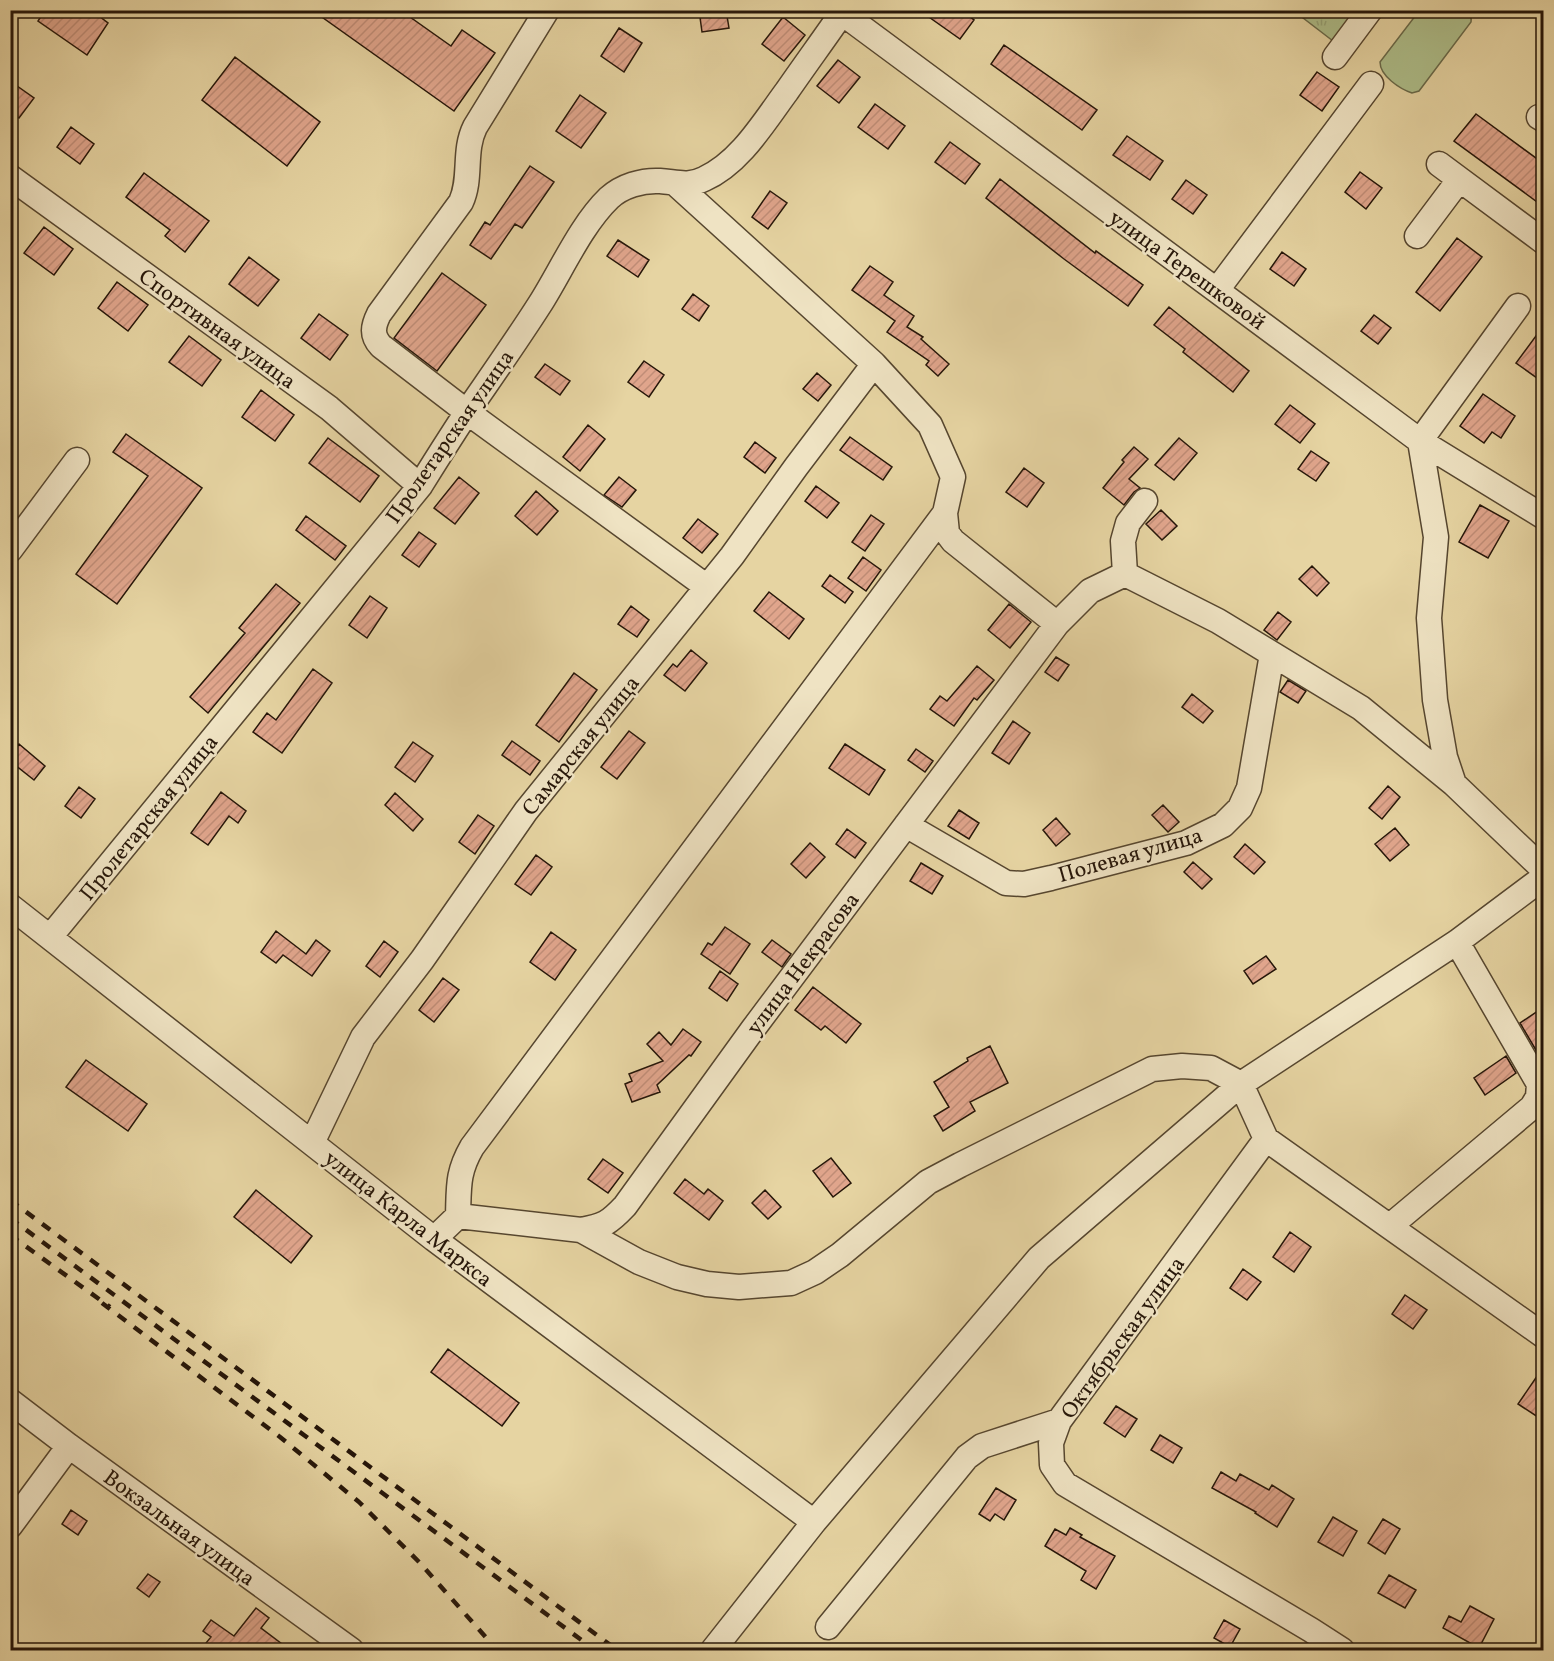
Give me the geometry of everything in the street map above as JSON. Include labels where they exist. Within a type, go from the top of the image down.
[{"type":"street","points":[[547,10],[474,127],[470,136],[467,184],[461,202],[379,314],[373,333],[381,346],[467,412],[707,587]]},
{"type":"street","points":[[1335,57],[1370,10]]},
{"type":"street","name":"Пролетарская улица","points":[[50,937],[420,486],[540,305],[602,205],[623,188],[641,182],[690,184],[703,180],[718,171],[758,131],[840,12]]},
{"type":"street","name":"улица Терешковой","points":[[840,12],[1420,441],[1544,517]]},
{"type":"street","points":[[1216,290],[1371,84]]},
{"type":"street","points":[[1439,164],[1544,242]]},
{"type":"street","name":"Спортивная улица","points":[[10,177],[329,408],[420,486]]},
{"type":"street","points":[[1417,236],[1459,180]]},
{"type":"street","points":[[676,184],[874,364],[930,425],[953,477],[945,513],[947,533],[952,541],[1057,624]]},
{"type":"street","points":[[1454,784],[1445,758],[1435,700],[1429,618],[1436,537],[1420,441],[1518,306]]},
{"type":"street","name":"Самарская улица","points":[[312,1143],[363,1037],[422,960],[526,811],[732,556],[796,466],[874,364]]},
{"type":"street","points":[[10,550],[77,460]]},
{"type":"street","points":[[1145,501],[1128,523],[1123,541],[1125,574],[1218,621],[1361,708],[1454,784],[1544,870]]},
{"type":"street","points":[[434,1239],[458,1216],[459,1176],[472,1148],[945,513]]},
{"type":"street","name":"улица Некрасова","points":[[458,1216],[580,1230],[601,1226],[614,1218],[626,1206],[753,1029],[1057,624],[1090,591],[1125,574]]},
{"type":"street","name":"Полевая улица","points":[[906,825],[1006,883],[1024,884],[1186,843],[1223,825],[1240,808],[1249,788],[1272,654]]},
{"type":"street","points":[[713,1650],[814,1522],[1039,1258],[1241,1084],[1456,942],[1544,877]]},
{"type":"street","name":"улица Карла Маркса","points":[[10,906],[434,1239],[814,1522]]},
{"type":"street","points":[[1390,1226],[1532,1107],[1538,1097],[1539,1084],[1456,942]]},
{"type":"street","points":[[580,1230],[639,1262],[677,1277],[707,1284],[739,1287],[791,1283],[815,1272],[840,1255],[928,1182],[1152,1069],[1182,1066],[1211,1068],[1241,1084],[1266,1139],[1544,1336]]},
{"type":"street","name":"Октябрьская улица","points":[[1266,1139],[1059,1421],[1052,1443],[1052,1465],[1065,1484],[1342,1650]]},
{"type":"street","name":"Вокзальная улица","points":[[10,1401],[351,1650]]},
{"type":"street","points":[[828,1627],[967,1457],[982,1446],[1059,1421]]},
{"type":"street","points":[[10,1526],[69,1446]]},
{"type":"green space","points":[[1294,11],[1356,11],[1333,41]]},
{"type":"green space","points":[[1419,11],[1465,11],[1470,16],[1471,22],[1419,91],[1412,93],[1387,77],[1380,62]]},
{"type":"building","points":[[45,10],[91,10],[108,23],[87,55],[38,21]]},
{"type":"building","points":[[312,10],[400,10],[451,46],[462,30],[495,53],[454,111]]},
{"type":"building","points":[[699,10],[726,10],[729,28],[702,32]]},
{"type":"building","points":[[919,10],[961,10],[974,20],[960,39]]},
{"type":"building","points":[[783,17],[805,35],[784,61],[762,44]]},
{"type":"building","points":[[619,28],[642,43],[624,72],[601,56]]},
{"type":"building","points":[[1004,45],[1097,110],[1082,130],[991,64]]},
{"type":"building","points":[[235,57],[320,122],[287,166],[202,100]]},
{"type":"building","points":[[838,60],[860,77],[839,103],[817,86]]},
{"type":"building","points":[[1317,72],[1339,87],[1322,111],[1300,95]]},
{"type":"building","points":[[10,81],[34,98],[19,118],[10,112]]},
{"type":"building","points":[[580,95],[606,113],[581,148],[556,131]]},
{"type":"building","points":[[875,104],[905,126],[888,149],[858,127]]},
{"type":"building","points":[[1476,114],[1544,164],[1544,207],[1454,141]]},
{"type":"building","points":[[71,127],[94,144],[80,164],[57,147]]},
{"type":"building","points":[[1127,136],[1163,161],[1150,180],[1113,155]]},
{"type":"building","points":[[950,142],[980,164],[965,184],[935,162]]},
{"type":"building","points":[[530,166],[554,182],[522,228],[515,224],[491,259],[470,245],[485,222],[490,225]]},
{"type":"building","points":[[1360,172],[1382,188],[1366,209],[1345,192]]},
{"type":"building","points":[[144,173],[209,221],[185,252],[165,236],[170,230],[126,197]]},
{"type":"building","points":[[1000,179],[1095,253],[1096,251],[1143,285],[1128,306],[986,198]]},
{"type":"building","points":[[1186,180],[1207,195],[1193,214],[1172,199]]},
{"type":"building","points":[[770,191],[787,203],[768,229],[752,217]]},
{"type":"building","points":[[44,227],[73,249],[54,275],[24,253]]},
{"type":"building","points":[[1457,238],[1482,257],[1440,311],[1416,292]]},
{"type":"building","points":[[618,240],[649,260],[638,277],[607,256]]},
{"type":"building","points":[[1282,252],[1306,269],[1294,286],[1270,269]]},
{"type":"building","points":[[249,257],[279,280],[258,306],[229,284]]},
{"type":"building","points":[[870,266],[893,282],[884,295],[914,316],[907,327],[923,337],[921,339],[949,364],[938,376],[926,365],[929,361],[887,332],[895,321],[852,290]]},
{"type":"building","points":[[442,273],[486,305],[437,371],[394,338]]},
{"type":"building","points":[[117,282],[148,305],[128,331],[98,308]]},
{"type":"building","points":[[693,294],[709,306],[699,321],[682,309]]},
{"type":"building","points":[[1169,307],[1249,371],[1233,392],[1183,352],[1185,349],[1154,325]]},
{"type":"building","points":[[319,314],[348,335],[330,360],[301,338]]},
{"type":"building","points":[[1374,315],[1391,328],[1378,344],[1361,331]]},
{"type":"building","points":[[1544,325],[1544,383],[1516,363]]},
{"type":"building","points":[[189,336],[221,360],[202,386],[169,362]]},
{"type":"building","points":[[644,361],[664,375],[649,397],[628,382]]},
{"type":"building","points":[[545,364],[570,381],[560,395],[535,377]]},
{"type":"building","points":[[817,373],[831,385],[818,401],[803,389]]},
{"type":"building","points":[[261,390],[294,415],[275,441],[242,417]]},
{"type":"building","points":[[1483,394],[1515,416],[1501,438],[1492,432],[1484,443],[1460,426]]},
{"type":"building","points":[[1290,405],[1315,424],[1300,443],[1275,424]]},
{"type":"building","points":[[588,425],[605,439],[580,471],[563,457]]},
{"type":"building","points":[[126,434],[202,488],[117,604],[76,574],[148,476],[113,452]]},
{"type":"building","points":[[850,437],[892,467],[883,480],[840,450]]},
{"type":"building","points":[[328,438],[379,476],[360,502],[309,463]]},
{"type":"building","points":[[1179,438],[1197,453],[1174,480],[1155,465]]},
{"type":"building","points":[[755,442],[776,458],[765,473],[744,457]]},
{"type":"building","points":[[1134,447],[1148,459],[1129,479],[1140,488],[1124,505],[1103,488]]},
{"type":"building","points":[[1311,451],[1329,463],[1316,481],[1298,469]]},
{"type":"building","points":[[1024,468],[1044,483],[1027,507],[1006,492]]},
{"type":"building","points":[[459,477],[479,493],[455,524],[434,508]]},
{"type":"building","points":[[619,477],[636,490],[622,507],[604,495]]},
{"type":"building","points":[[816,486],[839,503],[827,518],[805,501]]},
{"type":"building","points":[[536,491],[558,511],[537,535],[515,516]]},
{"type":"building","points":[[1480,505],[1509,521],[1488,558],[1459,542]]},
{"type":"building","points":[[1161,510],[1177,526],[1162,540],[1146,524]]},
{"type":"building","points":[[871,515],[884,524],[865,551],[852,542]]},
{"type":"building","points":[[306,516],[346,546],[335,560],[296,530]]},
{"type":"building","points":[[698,519],[718,534],[702,553],[683,538]]},
{"type":"building","points":[[419,532],[436,544],[419,567],[402,555]]},
{"type":"building","points":[[863,557],[881,570],[866,591],[848,578]]},
{"type":"building","points":[[1312,566],[1329,583],[1317,596],[1299,579]]},
{"type":"building","points":[[830,575],[853,592],[845,603],[822,586]]},
{"type":"building","points":[[276,584],[300,603],[208,713],[190,697],[245,633],[239,628]]},
{"type":"building","points":[[769,592],[804,619],[789,639],[754,611]]},
{"type":"building","points":[[370,596],[387,608],[367,638],[349,625]]},
{"type":"building","points":[[1009,604],[1031,622],[1010,648],[988,630]]},
{"type":"building","points":[[631,606],[649,620],[637,637],[618,624]]},
{"type":"building","points":[[1278,612],[1291,622],[1277,640],[1264,630]]},
{"type":"building","points":[[691,650],[707,663],[685,691],[664,675],[673,664],[677,667]]},
{"type":"building","points":[[1056,657],[1069,665],[1058,681],[1045,672]]},
{"type":"building","points":[[977,666],[994,680],[977,700],[974,698],[954,726],[930,709],[940,696],[947,701]]},
{"type":"building","points":[[313,669],[332,683],[282,753],[253,732],[267,713],[276,720]]},
{"type":"building","points":[[574,673],[597,690],[559,742],[536,725]]},
{"type":"building","points":[[1288,680],[1306,691],[1298,703],[1280,692]]},
{"type":"building","points":[[1192,694],[1213,711],[1203,723],[1182,707]]},
{"type":"building","points":[[1013,721],[1030,733],[1009,764],[992,753]]},
{"type":"building","points":[[629,731],[645,743],[617,779],[601,767]]},
{"type":"building","points":[[512,741],[540,761],[530,775],[502,755]]},
{"type":"building","points":[[413,742],[433,756],[415,782],[395,767]]},
{"type":"building","points":[[19,744],[45,766],[34,780],[10,761],[10,754]]},
{"type":"building","points":[[845,744],[885,770],[869,795],[829,768]]},
{"type":"building","points":[[916,749],[933,761],[925,772],[908,760]]},
{"type":"building","points":[[1388,786],[1400,797],[1382,819],[1369,808]]},
{"type":"building","points":[[79,787],[95,799],[81,818],[65,806]]},
{"type":"building","points":[[221,792],[246,811],[238,823],[229,816],[208,845],[191,833]]},
{"type":"building","points":[[395,793],[423,819],[413,831],[385,805]]},
{"type":"building","points":[[1163,805],[1179,822],[1168,832],[1152,815]]},
{"type":"building","points":[[959,810],[979,823],[969,839],[948,826]]},
{"type":"building","points":[[478,815],[494,826],[475,854],[459,842]]},
{"type":"building","points":[[1056,818],[1070,834],[1056,846],[1043,830]]},
{"type":"building","points":[[1395,828],[1409,845],[1390,861],[1375,844]]},
{"type":"building","points":[[847,829],[866,843],[855,858],[836,844]]},
{"type":"building","points":[[810,843],[825,857],[806,878],[791,864]]},
{"type":"building","points":[[1245,844],[1265,862],[1254,874],[1234,857]]},
{"type":"building","points":[[536,855],[552,867],[531,895],[515,884]]},
{"type":"building","points":[[1193,862],[1212,879],[1202,889],[1184,872]]},
{"type":"building","points":[[921,863],[943,876],[932,894],[910,881]]},
{"type":"building","points":[[725,927],[750,944],[730,974],[701,954],[708,943],[712,945]]},
{"type":"building","points":[[276,931],[306,954],[316,940],[330,951],[312,976],[283,955],[276,963],[261,952]]},
{"type":"building","points":[[551,932],[576,950],[555,980],[530,962]]},
{"type":"building","points":[[772,940],[791,954],[782,967],[762,952]]},
{"type":"building","points":[[384,941],[398,952],[380,977],[366,966]]},
{"type":"building","points":[[1266,956],[1276,969],[1253,984],[1244,971]]},
{"type":"building","points":[[720,971],[738,984],[727,1001],[709,988]]},
{"type":"building","points":[[443,978],[459,990],[434,1022],[419,1010]]},
{"type":"building","points":[[813,987],[861,1024],[846,1043],[825,1026],[821,1030],[795,1010]]},
{"type":"building","points":[[1544,1007],[1544,1055],[1540,1057],[1520,1023]]},
{"type":"building","points":[[683,1029],[701,1042],[691,1056],[689,1055],[657,1085],[660,1092],[632,1102],[625,1084],[632,1081],[629,1074],[663,1061],[647,1044],[659,1032],[671,1045]]},
{"type":"building","points":[[990,1046],[1008,1083],[970,1102],[975,1111],[943,1131],[934,1116],[949,1107],[934,1082],[968,1061],[967,1058]]},
{"type":"building","points":[[1506,1056],[1516,1073],[1485,1095],[1474,1078]]},
{"type":"building","points":[[86,1060],[147,1104],[128,1131],[66,1087]]},
{"type":"building","points":[[831,1158],[851,1183],[833,1197],[813,1171]]},
{"type":"building","points":[[603,1159],[623,1173],[608,1193],[588,1179]]},
{"type":"building","points":[[685,1179],[704,1194],[708,1189],[723,1201],[709,1220],[674,1193]]},
{"type":"building","points":[[256,1190],[312,1236],[291,1263],[234,1217]]},
{"type":"building","points":[[765,1190],[781,1207],[768,1219],[752,1203]]},
{"type":"building","points":[[1290,1232],[1311,1247],[1294,1272],[1273,1257]]},
{"type":"building","points":[[1243,1269],[1261,1282],[1247,1300],[1230,1288]]},
{"type":"building","points":[[1405,1295],[1427,1310],[1413,1329],[1392,1314]]},
{"type":"building","points":[[448,1349],[519,1403],[502,1426],[431,1372]]},
{"type":"building","points":[[1544,1366],[1544,1421],[1518,1404]]},
{"type":"building","points":[[1116,1406],[1137,1419],[1125,1437],[1104,1423]]},
{"type":"building","points":[[1160,1435],[1182,1448],[1173,1463],[1151,1450]]},
{"type":"building","points":[[1221,1472],[1236,1481],[1240,1474],[1269,1490],[1272,1485],[1294,1499],[1277,1527],[1256,1512],[1212,1488]]},
{"type":"building","points":[[996,1488],[1016,1500],[1004,1520],[995,1514],[990,1521],[979,1514]]},
{"type":"building","points":[[71,1510],[87,1521],[78,1535],[62,1524]]},
{"type":"building","points":[[1333,1517],[1357,1531],[1343,1556],[1318,1542]]},
{"type":"building","points":[[1383,1519],[1400,1529],[1385,1554],[1368,1543]]},
{"type":"building","points":[[1070,1528],[1082,1535],[1080,1537],[1115,1556],[1096,1589],[1081,1580],[1086,1571],[1045,1546],[1055,1529],[1066,1535]]},
{"type":"building","points":[[148,1574],[160,1582],[149,1597],[137,1588]]},
{"type":"building","points":[[1389,1575],[1416,1590],[1405,1608],[1378,1593]]},
{"type":"building","points":[[1470,1606],[1494,1619],[1479,1648],[1443,1628],[1449,1616],[1461,1622]]},
{"type":"building","points":[[256,1608],[269,1618],[261,1628],[290,1650],[216,1650],[206,1643],[211,1637],[203,1631],[211,1620],[234,1636]]},
{"type":"building","points":[[1224,1620],[1240,1629],[1230,1647],[1214,1638]]},
{"type":"railway","points":[[10,1200],[617,1650]]},
{"type":"railway","points":[[10,1218],[595,1650]]},
{"type":"railway","points":[[10,1235],[110,1307]]},
{"type":"railway","points":[[102,1303],[280,1437],[359,1502],[421,1564],[497,1650]]}]
